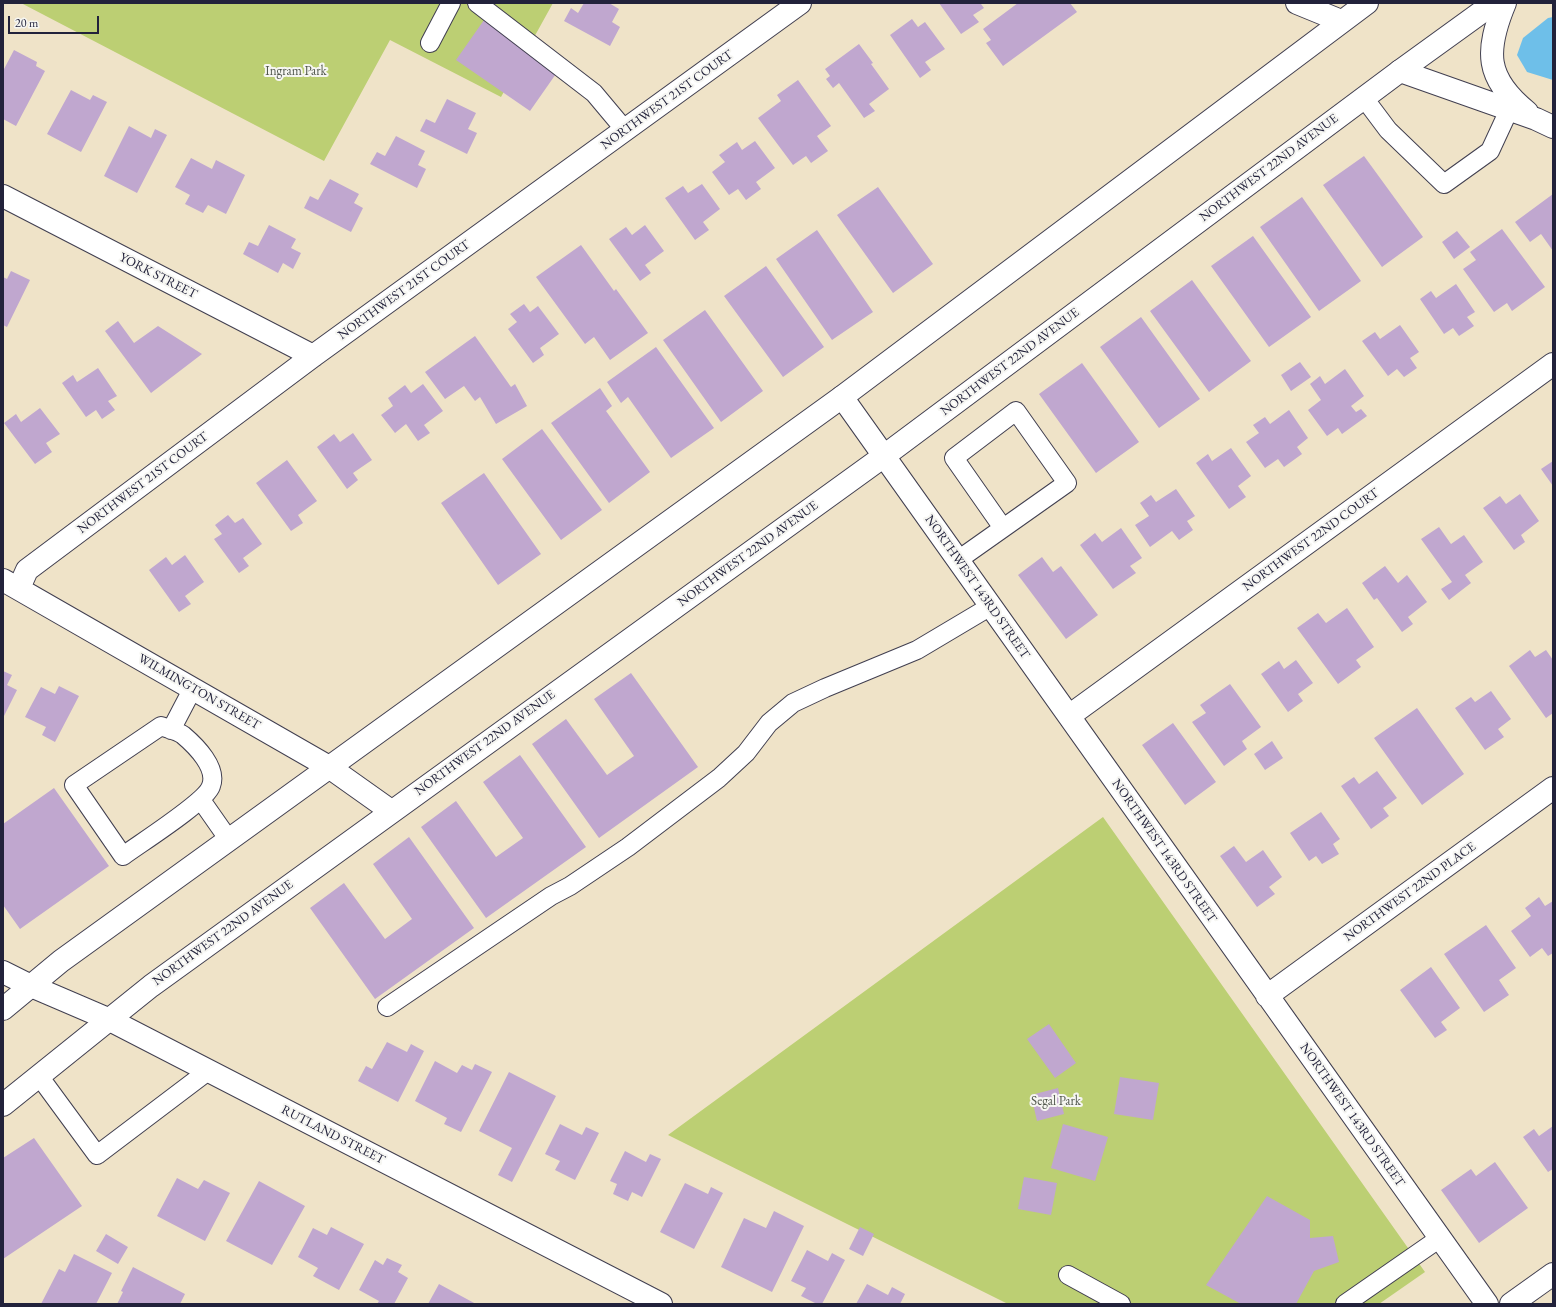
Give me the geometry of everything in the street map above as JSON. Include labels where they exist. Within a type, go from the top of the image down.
[{"type":"street","name":"NORTHWEST 21ST COURT","points":[[11,584],[27,570],[313,356],[800,3]]},
{"type":"street","points":[[1297,3],[1341,21]]},
{"type":"street","points":[[3,1009],[61,961],[842,397],[1341,21],[1367,3]]},
{"type":"street","name":"NORTHWEST 22ND AVENUE","points":[[3,1105],[108,1020],[391,811],[884,456],[1400,71],[1494,3]]},
{"type":"street","points":[[1505,3],[1497,22],[1492,44],[1492,64],[1498,81],[1511,99],[1544,123]]},
{"type":"street","points":[[1400,71],[1544,123]]},
{"type":"street","name":"YORK STREET","points":[[3,196],[313,356]]},
{"type":"street","name":"NORTHWEST 22ND COURT","points":[[1069,716],[1553,364]]},
{"type":"street","name":"NORTHWEST 143RD STREET","points":[[842,397],[1486,1304]]},
{"type":"street","name":"WILMINGTON STREET","points":[[11,584],[329,767],[391,811]]},
{"type":"street","name":"NORTHWEST 22ND PLACE","points":[[1268,996],[1553,788]]},
{"type":"street","name":"RUTLAND STREET","points":[[3,972],[108,1020],[661,1304]]},
{"type":"street","points":[[1511,1304],[1553,1274]]},
{"type":"lane","points":[[430,43],[451,3]]},
{"type":"lane","points":[[477,3],[594,93],[626,130]]},
{"type":"lane","points":[[1364,98],[1388,130],[1444,184],[1490,151],[1509,110]]},
{"type":"lane","points":[[958,560],[1003,528],[1067,482],[1016,411],[954,458],[1003,528]]},
{"type":"lane","points":[[388,1007],[551,896],[570,886],[628,847],[719,778],[746,753],[769,722],[793,703],[825,688],[917,650],[991,606]]},
{"type":"lane","points":[[171,730],[193,688]]},
{"type":"lane","points":[[161,726],[182,734],[204,756],[213,776],[211,787],[200,800],[123,856],[74,785],[161,726]]},
{"type":"lane","points":[[200,800],[229,840]]},
{"type":"lane","points":[[39,1076],[97,1155],[208,1071]]},
{"type":"lane","points":[[1345,1304],[1440,1238]]},
{"type":"lane","points":[[1068,1275],[1121,1304]]},
{"type":"green space","name":"Ingram Park","points":[[21,3],[553,3],[501,97],[390,40],[324,161]]},
{"type":"green space","name":"Segal Park","points":[[1103,817],[1425,1272],[1379,1304],[1008,1304],[668,1135]]},
{"type":"water","points":[[1553,17],[1553,80],[1527,72],[1517,55],[1523,38],[1548,18]]},
{"type":"building","points":[[584,3],[609,3],[619,9],[612,22],[620,27],[610,46],[564,21],[571,8],[578,13]]},
{"type":"building","points":[[939,3],[983,3],[981,4],[984,8],[973,15],[979,22],[961,34]]},
{"type":"building","points":[[1018,3],[1070,3],[1077,12],[1003,66],[986,43],[991,40],[983,29]]},
{"type":"building","points":[[912,19],[918,27],[925,22],[945,49],[925,62],[931,70],[920,78],[890,35]]},
{"type":"building","points":[[484,20],[558,71],[530,111],[456,60]]},
{"type":"building","points":[[859,44],[889,89],[869,104],[875,111],[864,118],[839,83],[833,88],[826,79],[830,76],[825,69]]},
{"type":"building","points":[[14,50],[37,62],[36,66],[45,71],[16,126],[3,119],[3,71]]},
{"type":"building","points":[[798,80],[831,126],[817,136],[828,151],[811,163],[806,156],[793,165],[758,118],[781,101],[777,95]]},
{"type":"building","points":[[71,90],[90,100],[93,95],[107,102],[81,152],[47,134]]},
{"type":"building","points":[[447,99],[476,113],[468,129],[477,133],[467,154],[420,131],[426,119],[435,123]]},
{"type":"building","points":[[129,126],[151,138],[155,129],[167,135],[137,193],[104,176]]},
{"type":"building","points":[[396,136],[425,151],[418,165],[426,169],[417,188],[370,164],[377,152],[385,156]]},
{"type":"building","points":[[755,141],[775,168],[756,182],[761,189],[746,200],[738,189],[729,195],[712,172],[725,162],[719,155],[737,142],[742,150]]},
{"type":"building","points":[[1364,156],[1423,237],[1382,267],[1323,185]]},
{"type":"building","points":[[191,158],[212,169],[216,160],[245,175],[226,214],[208,205],[203,213],[185,204],[190,195],[175,187]]},
{"type":"building","points":[[330,179],[359,194],[354,203],[363,208],[351,232],[304,208],[310,196],[318,200]]},
{"type":"building","points":[[702,184],[720,209],[703,222],[709,230],[695,240],[665,198],[683,186],[688,193]]},
{"type":"building","points":[[878,187],[933,264],[893,293],[837,215]]},
{"type":"building","points":[[1553,194],[1553,251],[1541,234],[1530,242],[1515,222]]},
{"type":"building","points":[[1302,197],[1361,281],[1319,311],[1260,227]]},
{"type":"building","points":[[269,225],[296,239],[291,248],[301,253],[293,269],[283,263],[278,273],[243,254],[249,242],[258,246]]},
{"type":"building","points":[[645,225],[664,251],[645,265],[651,273],[640,281],[609,239],[626,227],[632,235]]},
{"type":"building","points":[[1502,229],[1545,287],[1512,311],[1507,303],[1494,312],[1463,269],[1476,260],[1470,252]]},
{"type":"building","points":[[817,230],[873,312],[832,340],[776,259]]},
{"type":"building","points":[[1457,231],[1470,247],[1454,259],[1442,242]]},
{"type":"building","points":[[1253,236],[1311,317],[1269,347],[1211,266]]},
{"type":"building","points":[[581,245],[614,291],[616,289],[648,333],[610,360],[594,337],[585,344],[536,277]]},
{"type":"building","points":[[766,266],[824,347],[783,377],[724,296]]},
{"type":"building","points":[[11,271],[30,280],[7,327],[3,325],[3,277],[7,279]]},
{"type":"building","points":[[1192,280],[1251,361],[1209,392],[1150,311]]},
{"type":"building","points":[[1456,284],[1475,312],[1467,317],[1474,326],[1459,336],[1453,328],[1444,334],[1420,299],[1431,291],[1436,298]]},
{"type":"building","points":[[524,304],[530,312],[538,306],[559,334],[540,348],[544,355],[533,363],[508,329],[517,322],[510,314]]},
{"type":"building","points":[[705,310],[763,391],[721,422],[663,340]]},
{"type":"building","points":[[1141,317],[1200,399],[1159,428],[1100,347]]},
{"type":"building","points":[[118,321],[134,343],[158,326],[202,354],[151,393],[105,331]]},
{"type":"building","points":[[1400,325],[1419,352],[1410,358],[1417,368],[1404,377],[1397,369],[1388,376],[1362,341],[1375,332],[1380,339]]},
{"type":"building","points":[[475,336],[511,387],[515,384],[527,406],[496,424],[480,397],[475,401],[464,386],[445,399],[425,372]]},
{"type":"building","points":[[656,347],[714,428],[671,458],[628,397],[621,403],[607,382]]},
{"type":"building","points":[[1300,362],[1311,377],[1291,391],[1281,375]]},
{"type":"building","points":[[1082,363],[1139,442],[1096,473],[1039,394]]},
{"type":"building","points":[[98,368],[117,396],[108,401],[115,410],[102,419],[96,410],[86,417],[62,383],[73,375],[77,382]]},
{"type":"building","points":[[1345,369],[1364,396],[1351,406],[1356,412],[1361,409],[1367,416],[1342,434],[1338,428],[1327,436],[1308,410],[1321,400],[1310,384],[1320,376],[1325,384]]},
{"type":"building","points":[[423,384],[443,411],[424,425],[430,433],[418,441],[406,424],[395,433],[381,415],[393,406],[388,398],[405,385],[411,393]]},
{"type":"building","points":[[600,388],[612,406],[606,411],[650,472],[609,503],[551,423]]},
{"type":"building","points":[[40,408],[60,434],[46,443],[52,452],[35,464],[4,423],[16,414],[21,422]]},
{"type":"building","points":[[1289,410],[1308,438],[1297,447],[1302,454],[1284,467],[1278,459],[1265,468],[1246,442],[1259,433],[1253,425],[1265,417],[1270,424]]},
{"type":"building","points":[[542,429],[602,510],[561,540],[502,459]]},
{"type":"building","points":[[353,433],[372,460],[353,473],[358,480],[347,489],[317,447],[334,434],[340,442]]},
{"type":"building","points":[[1231,448],[1251,476],[1238,486],[1246,497],[1229,509],[1196,463],[1208,454],[1212,461]]},
{"type":"building","points":[[287,460],[317,501],[298,515],[303,523],[291,531],[256,483]]},
{"type":"building","points":[[1553,461],[1553,486],[1541,469]]},
{"type":"building","points":[[484,473],[541,554],[498,585],[441,503]]},
{"type":"building","points":[[1176,489],[1195,516],[1187,521],[1193,530],[1179,540],[1172,531],[1150,547],[1135,525],[1149,516],[1140,503],[1151,495],[1156,502]]},
{"type":"building","points":[[1520,494],[1539,521],[1521,535],[1525,542],[1514,550],[1483,508],[1500,496],[1506,504]]},
{"type":"building","points":[[228,515],[235,523],[243,518],[262,544],[243,558],[249,566],[239,573],[214,539],[222,534],[215,525]]},
{"type":"building","points":[[1439,527],[1451,544],[1464,535],[1483,562],[1465,575],[1471,583],[1449,600],[1441,589],[1452,582],[1421,539]]},
{"type":"building","points":[[1121,528],[1142,558],[1130,566],[1136,573],[1113,589],[1080,545],[1095,533],[1102,542]]},
{"type":"building","points":[[185,555],[204,582],[185,596],[191,604],[179,612],[149,570],[166,557],[172,565]]},
{"type":"building","points":[[1042,557],[1053,572],[1061,566],[1098,615],[1066,639],[1018,575]]},
{"type":"building","points":[[1385,566],[1398,583],[1407,575],[1427,602],[1408,617],[1413,624],[1402,632],[1377,598],[1374,600],[1362,583]]},
{"type":"building","points":[[1347,608],[1374,647],[1356,660],[1361,667],[1338,684],[1297,628],[1318,613],[1326,623]]},
{"type":"building","points":[[1530,650],[1535,657],[1546,650],[1553,660],[1553,713],[1546,718],[1509,666]]},
{"type":"building","points":[[1296,660],[1313,683],[1298,694],[1303,701],[1288,712],[1261,674],[1279,661],[1284,669]]},
{"type":"building","points":[[3,671],[12,675],[7,685],[17,690],[3,718]]},
{"type":"building","points":[[631,673],[698,767],[599,838],[532,744],[566,719],[607,775],[634,756],[594,699]]},
{"type":"building","points":[[1230,684],[1261,727],[1242,741],[1247,749],[1224,766],[1192,722],[1206,713],[1200,705]]},
{"type":"building","points":[[59,686],[79,696],[55,742],[42,735],[46,727],[25,717],[41,687],[55,694]]},
{"type":"building","points":[[1491,691],[1511,719],[1498,729],[1504,737],[1485,750],[1455,708],[1471,697],[1475,702]]},
{"type":"building","points":[[1417,708],[1464,774],[1422,805],[1374,738]]},
{"type":"building","points":[[1173,723],[1216,782],[1185,805],[1142,745]]},
{"type":"building","points":[[1272,741],[1283,758],[1265,770],[1254,754]]},
{"type":"building","points":[[520,755],[586,847],[486,918],[421,827],[456,801],[496,857],[523,838],[483,782]]},
{"type":"building","points":[[1377,771],[1397,798],[1383,808],[1389,816],[1371,829],[1341,786],[1354,777],[1359,784]]},
{"type":"building","points":[[54,788],[109,866],[20,929],[3,905],[3,824]]},
{"type":"building","points":[[1321,812],[1340,839],[1333,844],[1339,854],[1322,864],[1316,856],[1309,861],[1290,833]]},
{"type":"building","points":[[409,837],[474,928],[375,999],[310,908],[344,883],[385,939],[412,919],[373,864]]},
{"type":"building","points":[[1234,846],[1246,862],[1263,850],[1282,877],[1269,887],[1275,894],[1257,907],[1220,856]]},
{"type":"building","points":[[1539,897],[1545,906],[1553,901],[1553,953],[1548,956],[1542,948],[1530,957],[1511,931],[1531,916],[1525,908]]},
{"type":"building","points":[[1486,925],[1516,968],[1499,980],[1509,995],[1484,1012],[1444,954]]},
{"type":"building","points":[[1431,967],[1460,1008],[1441,1022],[1447,1030],[1435,1038],[1400,990]]},
{"type":"building","points":[[1049,1024],[1076,1063],[1055,1078],[1027,1039]]},
{"type":"building","points":[[387,1042],[407,1052],[411,1044],[424,1051],[398,1102],[358,1081],[366,1066],[372,1069]]},
{"type":"building","points":[[435,1061],[457,1073],[462,1065],[472,1070],[475,1064],[492,1072],[461,1132],[444,1124],[447,1118],[415,1101]]},
{"type":"building","points":[[509,1072],[556,1096],[512,1182],[498,1175],[512,1148],[479,1131]]},
{"type":"building","points":[[1120,1077],[1159,1083],[1153,1120],[1114,1114]]},
{"type":"building","points":[[1058,1088],[1064,1114],[1037,1121],[1031,1095]]},
{"type":"building","points":[[560,1124],[582,1135],[586,1127],[599,1133],[575,1180],[555,1170],[560,1161],[545,1154]]},
{"type":"building","points":[[1063,1124],[1108,1137],[1095,1181],[1051,1168]]},
{"type":"building","points":[[1553,1126],[1553,1169],[1548,1172],[1523,1137],[1534,1129],[1539,1136]]},
{"type":"building","points":[[34,1138],[82,1206],[3,1259],[3,1158]]},
{"type":"building","points":[[625,1151],[646,1162],[650,1154],[661,1159],[642,1197],[632,1192],[628,1201],[613,1194],[617,1184],[610,1181]]},
{"type":"building","points":[[1495,1162],[1528,1208],[1479,1243],[1441,1190],[1471,1169],[1476,1176]]},
{"type":"building","points":[[1024,1177],[1057,1183],[1051,1215],[1018,1209]]},
{"type":"building","points":[[177,1178],[198,1189],[204,1180],[230,1193],[205,1241],[157,1216]]},
{"type":"building","points":[[259,1181],[305,1206],[272,1265],[226,1241]]},
{"type":"building","points":[[685,1183],[708,1194],[711,1187],[723,1193],[694,1249],[660,1232]]},
{"type":"building","points":[[1267,1196],[1310,1220],[1310,1238],[1333,1236],[1339,1262],[1314,1271],[1296,1304],[1241,1304],[1206,1285]]},
{"type":"building","points":[[774,1211],[804,1226],[772,1292],[721,1267],[744,1218],[766,1228]]},
{"type":"building","points":[[331,1227],[364,1244],[339,1290],[313,1276],[318,1268],[298,1257],[313,1228],[327,1235]]},
{"type":"building","points":[[860,1227],[874,1234],[863,1256],[849,1249]]},
{"type":"building","points":[[106,1234],[128,1247],[118,1264],[96,1251]]},
{"type":"building","points":[[807,1250],[828,1261],[832,1253],[845,1260],[822,1304],[817,1304],[801,1296],[806,1288],[791,1281]]},
{"type":"building","points":[[74,1254],[112,1273],[96,1304],[41,1304],[59,1269],[65,1272]]},
{"type":"building","points":[[387,1258],[402,1265],[398,1272],[408,1278],[394,1304],[377,1304],[379,1301],[359,1290],[375,1260],[383,1265]]},
{"type":"building","points":[[133,1267],[185,1294],[180,1304],[117,1304],[123,1292],[121,1291]]},
{"type":"building","points":[[439,1284],[476,1304],[428,1304]]},
{"type":"building","points":[[867,1284],[888,1295],[892,1287],[905,1294],[900,1304],[856,1304]]}]
